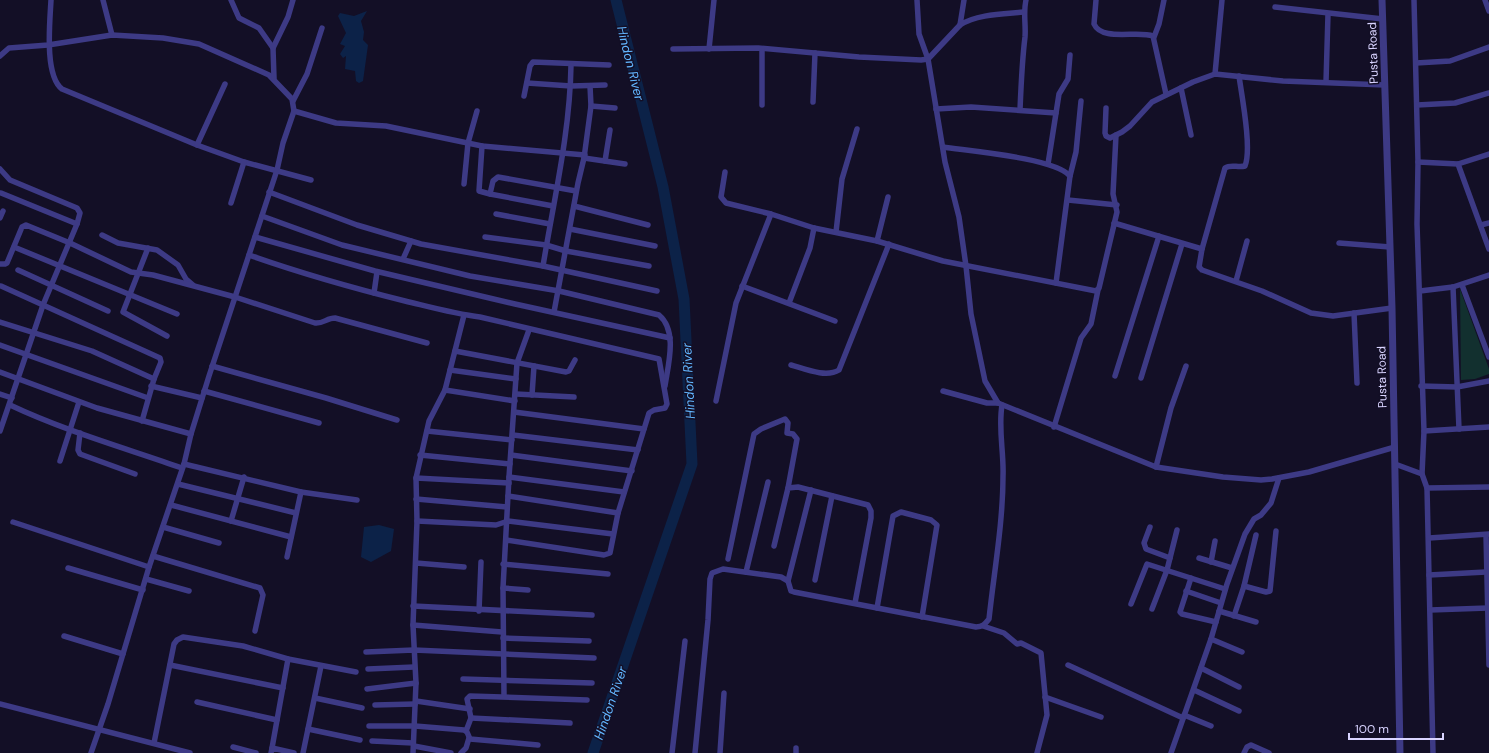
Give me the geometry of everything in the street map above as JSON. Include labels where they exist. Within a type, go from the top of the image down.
[{"type":"street","points":[[51,0],[48,44],[55,81],[62,89],[197,145],[244,162],[311,180]]},
{"type":"street","points":[[103,0],[112,35]]},
{"type":"street","points":[[231,0],[240,18],[259,28],[273,48]]},
{"type":"street","points":[[274,78],[273,48],[288,17],[293,0]]},
{"type":"street","points":[[709,49],[714,0]]},
{"type":"street","points":[[917,0],[919,34],[928,59],[943,147],[959,217],[971,314],[988,387],[1000,404],[1004,475],[1002,502],[989,619],[983,626]]},
{"type":"street","points":[[960,25],[964,0]]},
{"type":"street","points":[[1020,110],[1021,71],[1025,38],[1024,12],[1026,0]]},
{"type":"street","points":[[1096,0],[1094,24],[1098,29],[1110,34],[1145,34],[1154,37]]},
{"type":"street","points":[[1164,0],[1159,24],[1154,37],[1166,94]]},
{"type":"street","points":[[1215,74],[1222,0]]},
{"type":"street","name":"Pusta Road","points":[[1382,0],[1392,308],[1400,753]]},
{"type":"street","points":[[1414,0],[1418,162],[1417,224],[1420,291],[1421,386],[1424,431],[1422,474],[1426,488],[1429,538],[1433,753]]},
{"type":"street","points":[[1485,0],[1489,11]]},
{"type":"street","points":[[1275,7],[1383,19]]},
{"type":"street","points":[[672,49],[762,49],[859,57],[928,59],[960,25],[973,20],[1000,14],[1024,12]]},
{"type":"street","points":[[1326,82],[1328,14]]},
{"type":"street","points":[[293,101],[307,74],[322,28]]},
{"type":"street","points":[[0,56],[9,48],[112,35],[152,36],[194,43],[274,78],[293,101],[294,110],[277,170],[204,391],[178,484],[149,567],[108,704],[91,753]]},
{"type":"street","points":[[1416,63],[1450,61],[1489,47]]},
{"type":"street","points":[[762,49],[762,105]]},
{"type":"street","points":[[813,102],[815,53]]},
{"type":"street","points":[[1048,164],[1060,90],[1068,79],[1070,55]]},
{"type":"street","points":[[524,96],[533,62],[609,66]]},
{"type":"street","points":[[543,266],[562,153],[571,86],[571,65]]},
{"type":"street","points":[[1106,108],[1106,136],[1110,138],[1130,126],[1152,102],[1166,94],[1215,74],[1283,81],[1384,85]]},
{"type":"street","points":[[1239,76],[1247,142],[1247,162],[1245,166],[1240,168],[1230,166],[1224,168],[1202,249],[1199,267],[1202,270],[1236,281],[1311,313],[1333,316],[1392,308]]},
{"type":"street","points":[[527,83],[571,86],[605,85]]},
{"type":"street","points":[[197,145],[225,84]]},
{"type":"street","points":[[554,312],[563,270],[576,190],[584,157],[591,106],[590,86]]},
{"type":"street","points":[[1181,88],[1192,135]]},
{"type":"street","points":[[1417,105],[1455,103],[1489,93]]},
{"type":"street","points":[[1056,282],[1070,176],[1076,152],[1081,100]]},
{"type":"street","points":[[591,106],[615,108]]},
{"type":"street","points":[[936,110],[971,107],[1056,113]]},
{"type":"street","points":[[294,110],[336,123],[386,126],[482,146],[562,153],[624,164]]},
{"type":"street","points":[[464,184],[468,143],[477,111]]},
{"type":"street","points":[[836,232],[842,179],[857,129]]},
{"type":"street","points":[[605,161],[610,130]]},
{"type":"street","points":[[1054,428],[1081,338],[1091,324],[1117,212],[1117,205],[1113,194],[1116,135]]},
{"type":"street","points":[[482,146],[479,191],[553,206]]},
{"type":"street","points":[[943,147],[1048,164],[1065,171],[1070,176]]},
{"type":"street","points":[[1418,162],[1458,164],[1489,154]]},
{"type":"street","points":[[231,203],[244,162]]},
{"type":"street","points":[[1458,164],[1489,249]]},
{"type":"street","points":[[0,169],[10,180],[77,208],[80,213],[70,243],[51,285],[26,353],[10,405],[3,417],[0,431]]},
{"type":"street","points":[[725,172],[721,197],[723,201],[814,228],[877,241],[966,266],[1056,282],[1092,291],[1098,290]]},
{"type":"street","points":[[490,194],[493,181],[496,178],[576,190]]},
{"type":"street","points":[[1,192],[77,224]]},
{"type":"street","points":[[269,192],[357,225],[412,241],[451,250],[563,270],[657,291]]},
{"type":"street","points":[[877,241],[888,197]]},
{"type":"street","points":[[1068,200],[1117,205]]},
{"type":"street","points":[[574,206],[648,225]]},
{"type":"street","points":[[0,218],[3,211]]},
{"type":"street","points":[[496,214],[550,224]]},
{"type":"street","points":[[716,401],[736,303],[771,214]]},
{"type":"street","points":[[262,216],[342,245],[470,276],[559,291],[659,315],[667,323],[670,338],[664,388]]},
{"type":"street","points":[[1114,223],[1202,249]]},
{"type":"street","points":[[1481,225],[1489,223]]},
{"type":"street","points":[[0,264],[5,264],[8,262],[22,227],[26,225],[70,243],[124,270],[195,286],[235,297],[315,323],[324,322],[328,318],[335,318],[428,343]]},
{"type":"street","points":[[789,303],[810,248],[814,228]]},
{"type":"street","points":[[570,229],[655,246]]},
{"type":"street","points":[[102,235],[118,243],[148,248],[161,253],[178,265],[186,279],[195,286]]},
{"type":"street","points":[[1114,376],[1159,236]]},
{"type":"street","points":[[255,237],[377,272],[670,338]]},
{"type":"street","points":[[485,237],[546,245],[566,251],[649,266]]},
{"type":"street","points":[[403,259],[412,241]]},
{"type":"street","points":[[1236,281],[1247,241]]},
{"type":"street","points":[[1339,243],[1390,247]]},
{"type":"street","points":[[791,365],[820,372],[835,372],[839,370],[889,244]]},
{"type":"street","points":[[1141,378],[1182,244]]},
{"type":"street","points":[[14,247],[60,264],[177,314]]},
{"type":"street","points":[[148,248],[124,309],[124,314],[167,336]]},
{"type":"street","points":[[249,255],[298,272],[374,293],[464,315],[480,317],[529,330],[656,357],[660,362],[661,378],[667,404],[665,408],[654,410],[649,413],[624,492],[613,534],[611,550],[608,555],[506,540]]},
{"type":"street","points":[[18,270],[108,311]]},
{"type":"street","points":[[374,293],[377,272]]},
{"type":"street","points":[[1420,291],[1454,287],[1489,275]]},
{"type":"street","points":[[1462,285],[1489,357]]},
{"type":"street","points":[[1,286],[160,358],[161,362],[154,379],[142,421]]},
{"type":"street","points":[[742,286],[835,321]]},
{"type":"street","points":[[1454,287],[1458,429]]},
{"type":"street","points":[[1354,313],[1357,383]]},
{"type":"street","points":[[413,753],[416,683],[414,667],[413,606],[417,521],[416,478],[420,455],[429,421],[445,390],[464,315]]},
{"type":"street","points":[[0,322],[92,351],[154,379]]},
{"type":"street","points":[[504,696],[503,564],[508,521],[507,507],[513,438],[517,363],[529,330]]},
{"type":"street","points":[[0,345],[26,353],[148,398]]},
{"type":"street","points":[[455,351],[568,372],[575,360]]},
{"type":"street","points":[[212,366],[326,398],[397,420]]},
{"type":"street","points":[[532,395],[534,366]]},
{"type":"street","points":[[1156,467],[1171,408],[1186,366]]},
{"type":"street","points":[[450,370],[516,379]]},
{"type":"street","points":[[0,372],[79,402],[191,434]]},
{"type":"street","points":[[1421,386],[1457,388],[1489,381]]},
{"type":"street","points":[[152,386],[202,398]]},
{"type":"street","points":[[445,390],[515,401]]},
{"type":"street","points":[[943,390],[987,403],[1000,404],[1054,428],[1156,467],[1184,472],[1251,480],[1279,478],[1309,472],[1395,447]]},
{"type":"street","points":[[204,391],[319,423]]},
{"type":"street","points":[[0,394],[12,398]]},
{"type":"street","points":[[516,394],[574,397]]},
{"type":"street","points":[[60,461],[69,429],[79,402]]},
{"type":"street","points":[[10,405],[80,433],[183,466],[244,477],[301,492],[357,500]]},
{"type":"street","points":[[514,412],[644,429]]},
{"type":"street","points":[[728,559],[754,434],[761,429],[785,419],[788,423],[788,433],[793,434],[797,439],[788,488],[774,546]]},
{"type":"street","points":[[1424,431],[1489,427]]},
{"type":"street","points":[[427,431],[638,450]]},
{"type":"street","points":[[80,433],[78,450],[80,454],[135,474]]},
{"type":"street","points":[[420,455],[510,464]]},
{"type":"street","points":[[511,455],[632,470]]},
{"type":"street","points":[[1395,464],[1422,474]]},
{"type":"street","points":[[231,521],[244,477]]},
{"type":"street","points":[[416,478],[509,480],[624,492]]},
{"type":"street","points":[[1171,753],[1211,639],[1232,568],[1248,528],[1271,503],[1276,493],[1279,478]]},
{"type":"street","points":[[746,572],[768,482]]},
{"type":"street","points":[[178,484],[237,500],[296,513]]},
{"type":"street","points":[[788,488],[793,486],[811,490],[865,504],[870,507],[871,511],[855,603]]},
{"type":"street","points":[[1426,488],[1489,486]]},
{"type":"street","points":[[811,490],[788,581],[791,591],[976,627],[983,626],[1004,633],[1017,644],[1021,643],[1041,653],[1047,715],[1036,753]]},
{"type":"street","points":[[287,557],[301,492]]},
{"type":"street","points":[[508,496],[618,513]]},
{"type":"street","points":[[815,580],[832,496]]},
{"type":"street","points":[[416,499],[507,507]]},
{"type":"street","points":[[171,505],[291,537]]},
{"type":"street","points":[[877,608],[893,516],[901,512],[931,520],[937,525],[922,617]]},
{"type":"street","points":[[417,521],[496,525],[508,521],[613,534]]},
{"type":"street","points":[[13,522],[149,567]]},
{"type":"street","points":[[163,527],[219,543]]},
{"type":"street","points":[[1150,527],[1144,543],[1146,549],[1170,558]]},
{"type":"street","points":[[1152,609],[1167,570],[1177,530]]},
{"type":"street","points":[[1244,586],[1266,592],[1270,591],[1276,531]]},
{"type":"street","points":[[1429,538],[1488,534],[1486,572],[1489,590],[1489,665]]},
{"type":"street","points":[[1234,616],[1244,586],[1256,535]]},
{"type":"street","points":[[1211,562],[1215,542]]},
{"type":"street","points":[[154,556],[260,588],[263,595],[255,631]]},
{"type":"street","points":[[1199,558],[1232,568]]},
{"type":"street","points":[[479,611],[481,562]]},
{"type":"street","points":[[416,563],[464,567]]},
{"type":"street","points":[[503,564],[608,574]]},
{"type":"street","points":[[1132,604],[1147,564],[1225,589]]},
{"type":"street","points":[[68,568],[143,590]]},
{"type":"street","points":[[695,753],[708,620],[710,579],[712,573],[717,570],[746,572],[781,577],[788,581]]},
{"type":"street","points":[[1429,575],[1486,572]]},
{"type":"street","points":[[1191,578],[1180,608],[1181,613],[1216,622]]},
{"type":"street","points":[[146,579],[189,591]]},
{"type":"street","points":[[503,588],[528,590]]},
{"type":"street","points":[[1186,591],[1222,603]]},
{"type":"street","points":[[413,606],[479,611],[592,615]]},
{"type":"street","points":[[1430,610],[1488,608]]},
{"type":"street","points":[[1219,611],[1256,622]]},
{"type":"street","points":[[413,625],[503,635],[589,641]]},
{"type":"street","points":[[64,636],[123,654]]},
{"type":"street","points":[[154,744],[174,644],[177,640],[183,637],[243,646],[288,659],[356,672]]},
{"type":"street","points":[[1211,639],[1242,652]]},
{"type":"street","points":[[672,753],[685,641]]},
{"type":"street","points":[[366,652],[414,650],[594,658]]},
{"type":"street","points":[[288,659],[272,751],[294,753]]},
{"type":"street","points":[[1068,665],[1183,716],[1211,726]]},
{"type":"street","points":[[170,666],[283,688]]},
{"type":"street","points":[[303,753],[321,666]]},
{"type":"street","points":[[368,669],[414,667]]},
{"type":"street","points":[[1201,668],[1239,687]]},
{"type":"street","points":[[463,678],[592,683]]},
{"type":"street","points":[[366,689],[416,683]]},
{"type":"street","points":[[1194,690],[1239,711]]},
{"type":"street","points":[[720,753],[724,693]]},
{"type":"street","points":[[461,753],[466,748],[469,738],[466,731],[471,718],[468,696],[504,696],[587,700]]},
{"type":"street","points":[[1045,697],[1101,717]]},
{"type":"street","points":[[315,698],[362,708]]},
{"type":"street","points":[[197,702],[277,720]]},
{"type":"street","points":[[375,705],[415,703],[470,709]]},
{"type":"street","points":[[0,704],[190,753]]},
{"type":"street","points":[[471,718],[570,723]]},
{"type":"street","points":[[369,726],[415,726],[466,731]]},
{"type":"street","points":[[308,729],[360,740]]},
{"type":"street","points":[[469,738],[538,745]]},
{"type":"street","points":[[372,741],[413,745],[451,753]]},
{"type":"street","points":[[1244,753],[1248,746],[1252,745],[1269,753]]},
{"type":"street","points":[[232,747],[256,753]]},
{"type":"green space","points":[[1460,289],[1489,369],[1489,374],[1475,379],[1461,380]]},
{"type":"water","points":[[367,11],[361,21],[364,32],[363,40],[368,45],[363,81],[359,83],[356,81],[355,71],[345,69],[346,56],[343,58],[340,54],[345,46],[340,44],[346,33],[338,16],[340,13],[354,16]]},
{"type":"water","points":[[379,525],[394,529],[391,551],[371,562],[361,557],[364,527]]},
{"type":"waterway","name":"Hindon River","points":[[593,753],[692,464],[684,299],[663,187],[616,0]]}]
